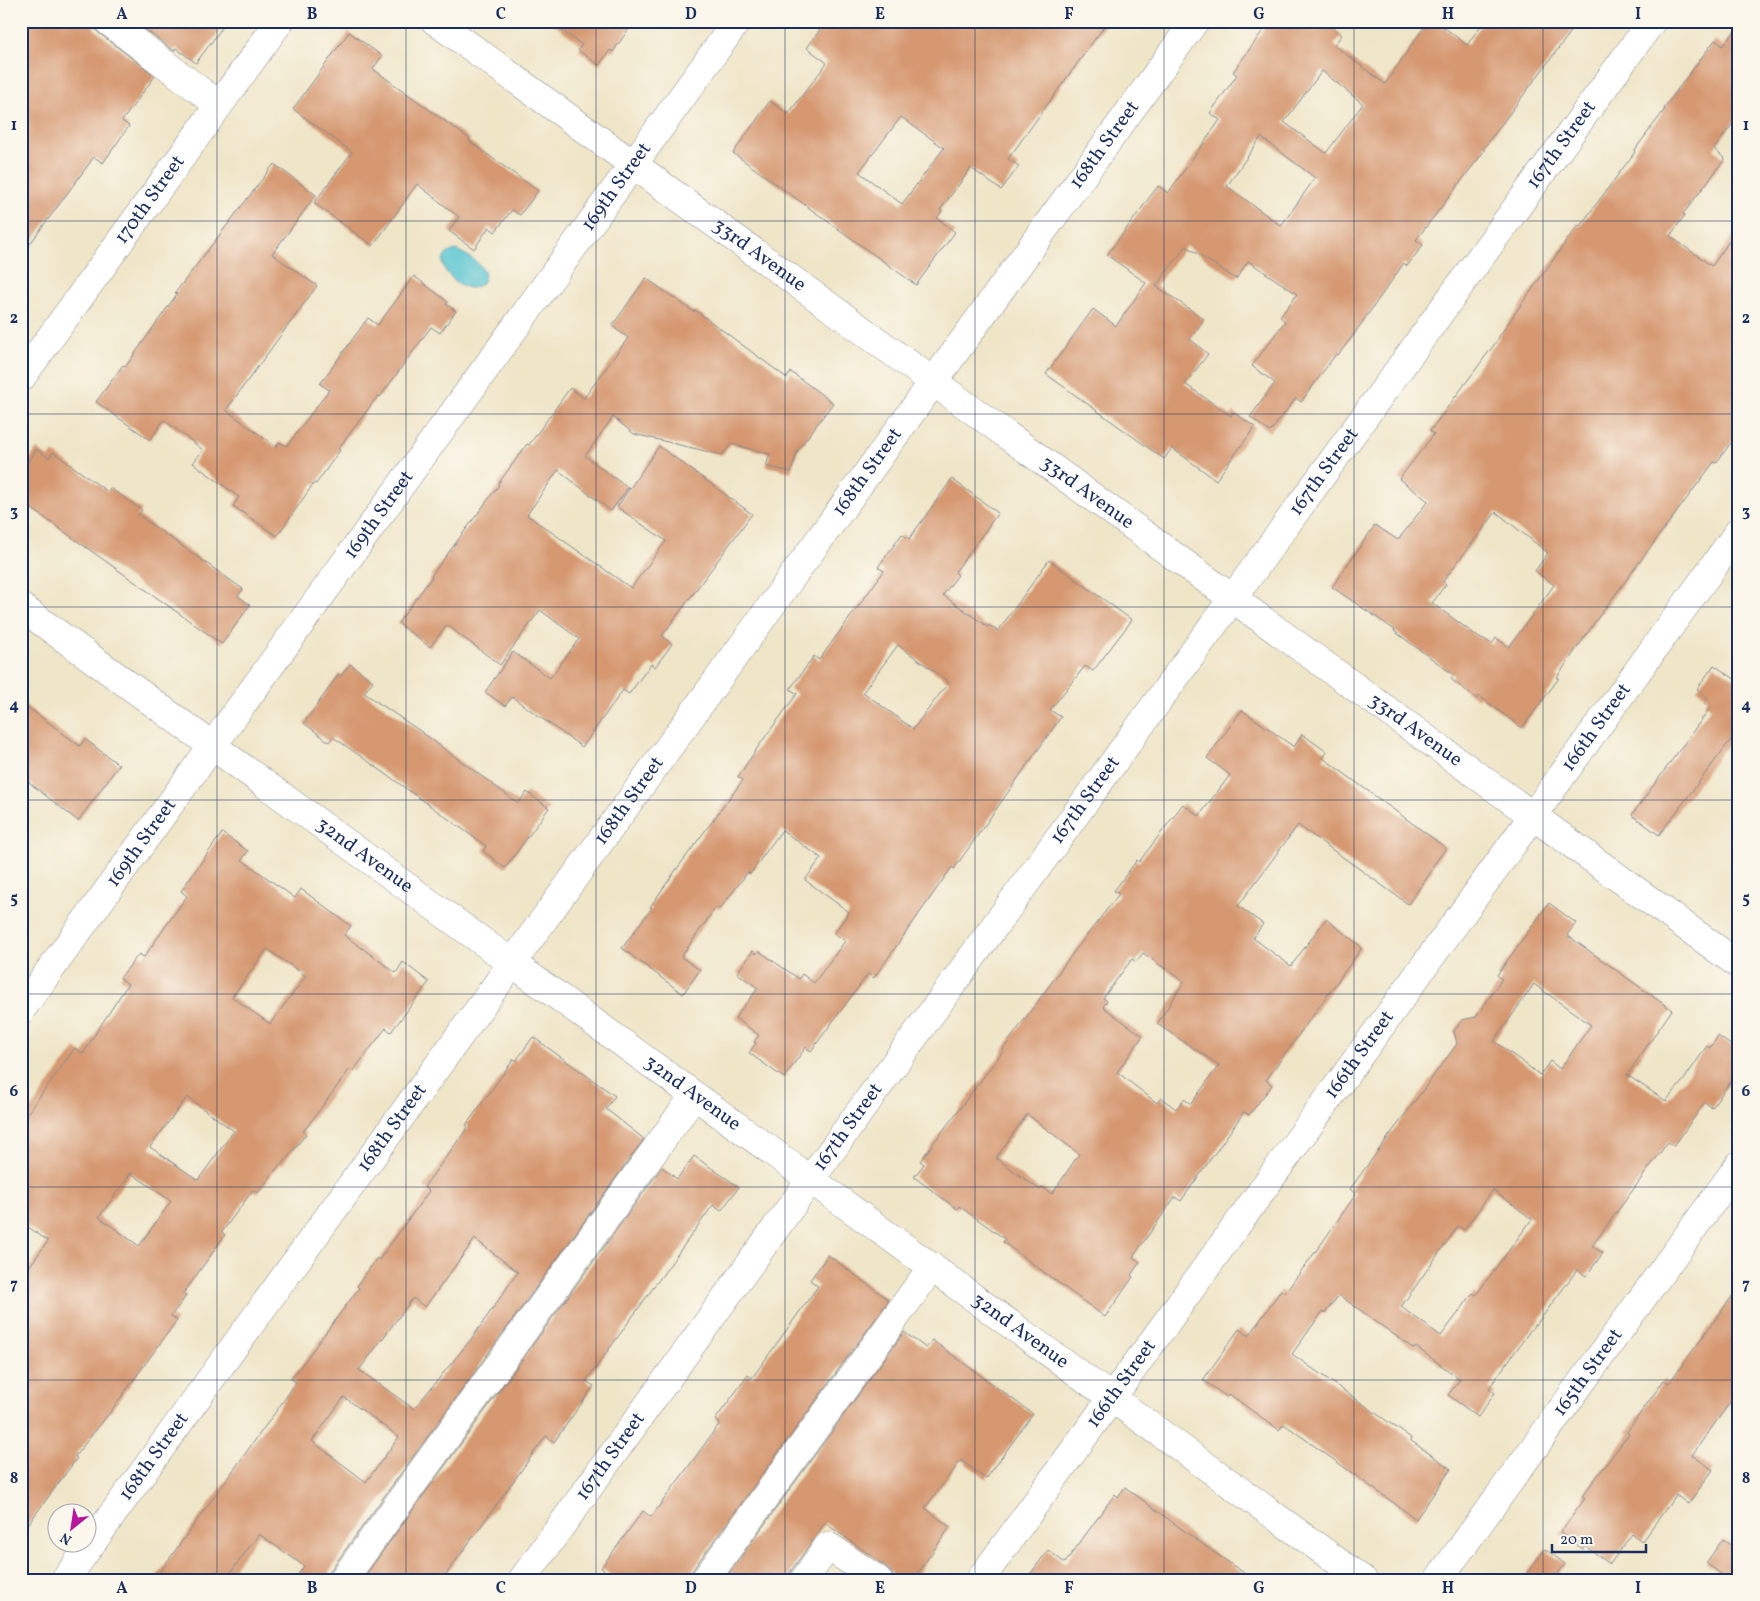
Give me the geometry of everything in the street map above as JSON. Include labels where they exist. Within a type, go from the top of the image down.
[{"type":"street","points":[[108,21],[219,105]]},
{"type":"street","name":"170th Street","points":[[21,378],[280,21]]},
{"type":"street","name":"33rd Avenue","points":[[435,21],[1739,965]]},
{"type":"street","name":"169th Street","points":[[21,1010],[737,21]]},
{"type":"street","name":"168th Street","points":[[65,1580],[1195,21]]},
{"type":"street","name":"167th Street","points":[[522,1580],[1652,21]]},
{"type":"street","name":"166th Street","points":[[980,1580],[1739,531]]},
{"type":"street","name":"32nd Avenue","points":[[21,607],[1363,1580]]},
{"type":"street","points":[[343,1580],[694,1096]]},
{"type":"street","name":"165th Street","points":[[1438,1580],[1739,1165]]},
{"type":"street","points":[[705,1580],[932,1267]]},
{"type":"street","points":[[804,1580],[828,1546],[878,1580]]},
{"type":"water","points":[[456,250],[473,259],[482,269],[485,274],[480,285],[469,288],[450,277],[443,264],[444,258]]},
{"type":"building","points":[[21,21],[93,21],[94,28],[99,33],[155,76],[122,121],[129,126],[103,163],[94,157],[21,256]]},
{"type":"building","points":[[134,21],[227,21],[196,63],[176,48],[174,51]]},
{"type":"building","points":[[549,21],[634,21],[613,52],[610,50],[599,65],[578,50],[582,45]]},
{"type":"building","points":[[826,21],[1108,21],[1008,159],[1019,166],[1001,190],[971,168],[940,210],[942,211],[937,218],[955,232],[916,285],[733,153],[770,101],[788,114],[827,63],[807,48]],"holes":[[[901,117],[944,148],[902,204],[859,172]]]},
{"type":"building","points":[[1270,21],[1324,21],[1342,35],[1334,45],[1385,84],[1428,21],[1436,21],[1467,45],[1484,21],[1579,21],[1483,149],[1485,150],[1416,240],[1423,245],[1407,266],[1404,263],[1352,337],[1338,355],[1336,354],[1301,402],[1296,398],[1270,432],[1250,417],[1275,383],[1252,366],[1285,321],[1280,317],[1297,294],[1248,261],[1236,279],[1186,246],[1156,286],[1204,319],[1190,339],[1208,354],[1185,384],[1231,416],[1233,412],[1255,427],[1216,480],[1172,448],[1164,459],[1046,374],[1093,309],[1116,326],[1146,283],[1107,255],[1158,186],[1168,193],[1220,120],[1210,113],[1237,75],[1233,72]],"holes":[[[1322,71],[1363,104],[1326,153],[1284,122]],[[1261,137],[1315,178],[1281,226],[1227,186]]]},
{"type":"building","points":[[1739,26],[1739,115],[1714,149],[1725,159],[1683,214],[1685,215],[1670,236],[1712,266],[1739,227],[1739,432],[1716,463],[1714,462],[1597,619],[1557,677],[1559,678],[1522,728],[1479,696],[1477,699],[1451,679],[1454,675],[1395,630],[1332,587],[1375,525],[1398,540],[1428,501],[1399,479],[1434,434],[1430,431],[1499,338],[1578,225],[1580,226],[1635,152],[1683,82],[1715,40],[1723,46]],"holes":[[[1496,512],[1548,553],[1535,571],[1554,585],[1509,647],[1496,638],[1492,644],[1481,639],[1432,603],[1446,584],[1443,581]]]},
{"type":"building","points":[[349,32],[382,56],[373,69],[538,191],[520,215],[512,210],[495,232],[489,227],[474,249],[449,231],[459,217],[417,184],[373,246],[314,203],[352,152],[293,109]]},
{"type":"building","points":[[274,164],[316,195],[272,254],[317,286],[226,410],[276,447],[279,442],[287,446],[329,390],[320,384],[368,318],[378,325],[414,276],[448,302],[446,304],[456,311],[440,333],[431,327],[380,397],[378,396],[338,449],[340,450],[277,536],[233,506],[239,497],[193,463],[203,450],[164,420],[150,440],[96,402],[123,365],[126,366],[177,294],[175,293]]},
{"type":"building","points":[[646,278],[694,312],[695,310],[787,378],[791,372],[833,403],[798,450],[791,472],[766,466],[770,454],[731,444],[722,455],[634,434],[613,417],[585,456],[628,488],[611,511],[558,470],[527,515],[631,588],[666,541],[617,507],[659,446],[752,514],[662,636],[672,644],[655,667],[651,664],[629,694],[623,690],[582,747],[512,697],[505,706],[485,692],[513,652],[550,678],[579,639],[540,610],[500,665],[447,625],[430,647],[398,623],[527,444],[529,445],[570,388],[584,398],[628,338],[612,326]]},
{"type":"building","points":[[37,449],[49,458],[53,452],[108,492],[110,488],[142,510],[138,515],[243,589],[238,596],[250,605],[222,644],[21,501],[21,471]]},
{"type":"building","points":[[952,479],[998,513],[955,572],[958,575],[943,595],[988,627],[989,625],[998,631],[1049,560],[1132,620],[1093,671],[1085,666],[1050,710],[1061,717],[954,869],[952,867],[874,978],[868,974],[811,1051],[806,1047],[784,1078],[749,1053],[759,1035],[735,1018],[758,988],[737,973],[753,951],[756,954],[759,951],[799,979],[802,974],[814,983],[845,941],[834,933],[849,912],[805,880],[821,858],[782,830],[750,874],[748,872],[720,909],[716,907],[681,957],[700,970],[683,994],[622,948],[652,908],[650,907],[676,870],[743,780],[738,777],[797,694],[790,689],[814,656],[819,660],[884,571],[878,567],[902,534],[909,539]],"holes":[[[898,645],[949,682],[913,729],[863,692]]]},
{"type":"building","points":[[350,664],[373,681],[364,693],[420,731],[518,803],[527,792],[549,808],[505,868],[483,851],[486,846],[333,737],[329,742],[304,723],[339,674],[341,676]]},
{"type":"building","points":[[1714,665],[1739,682],[1739,729],[1659,835],[1632,815],[1710,708],[1704,704],[1708,698],[1697,689]]},
{"type":"building","points":[[21,702],[80,746],[85,739],[119,765],[78,821],[21,776]]},
{"type":"building","points":[[1242,710],[1294,747],[1302,734],[1327,752],[1323,758],[1446,848],[1408,904],[1298,825],[1238,906],[1263,924],[1253,938],[1291,966],[1326,919],[1359,945],[1361,949],[1266,1080],[1272,1085],[1249,1115],[1244,1112],[1181,1201],[1175,1197],[1133,1257],[1140,1262],[1131,1275],[1133,1277],[1105,1317],[1003,1242],[1005,1239],[959,1206],[957,1209],[914,1177],[924,1164],[920,1161],[1004,1050],[1073,953],[1119,894],[1114,891],[1137,860],[1139,862],[1183,804],[1199,816],[1230,775],[1207,758]],"holes":[[[1143,953],[1184,982],[1157,1024],[1219,1065],[1191,1104],[1184,1099],[1176,1109],[1161,1098],[1157,1103],[1117,1072],[1143,1036],[1103,1007],[1107,1001],[1103,998],[1132,959],[1136,962]],[[1027,1114],[1079,1154],[1052,1194],[1042,1187],[1040,1190],[996,1158]]]},
{"type":"building","points":[[222,833],[248,851],[242,860],[295,898],[301,889],[351,926],[344,935],[396,973],[403,962],[429,982],[391,1032],[386,1028],[353,1071],[350,1069],[303,1132],[306,1134],[282,1165],[280,1164],[258,1193],[253,1190],[222,1232],[225,1235],[183,1294],[186,1296],[171,1316],[177,1320],[111,1411],[75,1456],[77,1458],[21,1534],[21,1278],[48,1241],[21,1222],[21,1122],[75,1048],[83,1054],[128,984],[120,978],[139,954],[144,957],[187,896],[181,891]],"holes":[[[267,949],[306,976],[270,1024],[232,997]],[[187,1097],[234,1131],[198,1180],[150,1147]],[[131,1173],[171,1201],[139,1246],[99,1217]]]},
{"type":"building","points":[[1549,903],[1576,923],[1567,935],[1672,1010],[1627,1075],[1666,1101],[1683,1081],[1707,1046],[1710,1048],[1718,1036],[1739,1051],[1739,1069],[1712,1108],[1705,1102],[1674,1146],[1668,1142],[1592,1246],[1603,1253],[1586,1276],[1577,1270],[1535,1324],[1489,1388],[1495,1393],[1478,1417],[1448,1395],[1460,1379],[1416,1347],[1414,1349],[1339,1295],[1325,1313],[1323,1311],[1292,1354],[1411,1438],[1410,1440],[1451,1469],[1416,1519],[1284,1424],[1279,1430],[1229,1394],[1227,1397],[1203,1380],[1239,1329],[1249,1336],[1281,1290],[1285,1293],[1324,1240],[1356,1194],[1350,1189],[1457,1044],[1454,1031],[1462,1020],[1476,1017],[1502,979],[1497,975]],"holes":[[[1534,984],[1591,1025],[1560,1069],[1550,1061],[1540,1075],[1494,1041]],[[1493,1190],[1532,1219],[1476,1295],[1473,1293],[1441,1336],[1401,1307],[1458,1226],[1464,1230]]]},
{"type":"building","points":[[533,1037],[615,1096],[606,1109],[644,1139],[330,1571],[328,1580],[294,1580],[304,1566],[259,1534],[225,1580],[154,1580],[287,1396],[296,1382],[291,1379],[359,1288],[357,1286],[377,1258],[379,1260],[429,1191],[424,1187],[468,1127],[466,1125],[514,1059],[516,1061]],"holes":[[[475,1239],[518,1272],[472,1338],[414,1409],[359,1370],[413,1298],[425,1307]],[[344,1397],[399,1437],[366,1482],[312,1441]]]},
{"type":"building","points":[[694,1156],[739,1187],[721,1211],[713,1205],[586,1381],[594,1386],[554,1442],[546,1436],[442,1580],[362,1580],[662,1167],[677,1179]]},
{"type":"building","points":[[828,1255],[889,1300],[692,1571],[690,1580],[617,1580],[601,1568],[643,1511],[651,1517],[686,1470],[720,1423],[715,1420],[748,1375],[752,1378],[818,1286],[810,1280]]},
{"type":"building","points":[[1739,1287],[1739,1390],[1692,1455],[1713,1470],[1688,1504],[1676,1495],[1642,1541],[1632,1534],[1610,1564],[1585,1546],[1583,1549],[1560,1533],[1585,1498],[1582,1496],[1629,1434],[1627,1432],[1664,1380],[1669,1383]]},
{"type":"building","points":[[904,1332],[926,1348],[932,1340],[1033,1414],[986,1479],[961,1460],[925,1508],[950,1527],[913,1580],[893,1580],[892,1573],[887,1567],[825,1523],[791,1571],[789,1580],[724,1580]]},
{"type":"building","points":[[1125,1487],[1254,1580],[1026,1580],[1048,1550],[1065,1563],[1115,1494],[1118,1497]]},
{"type":"building","points":[[1723,1539],[1739,1551],[1739,1565],[1728,1579],[1706,1563]]},
{"type":"building","points":[[1545,1549],[1565,1564],[1553,1580],[1522,1580]]}]
